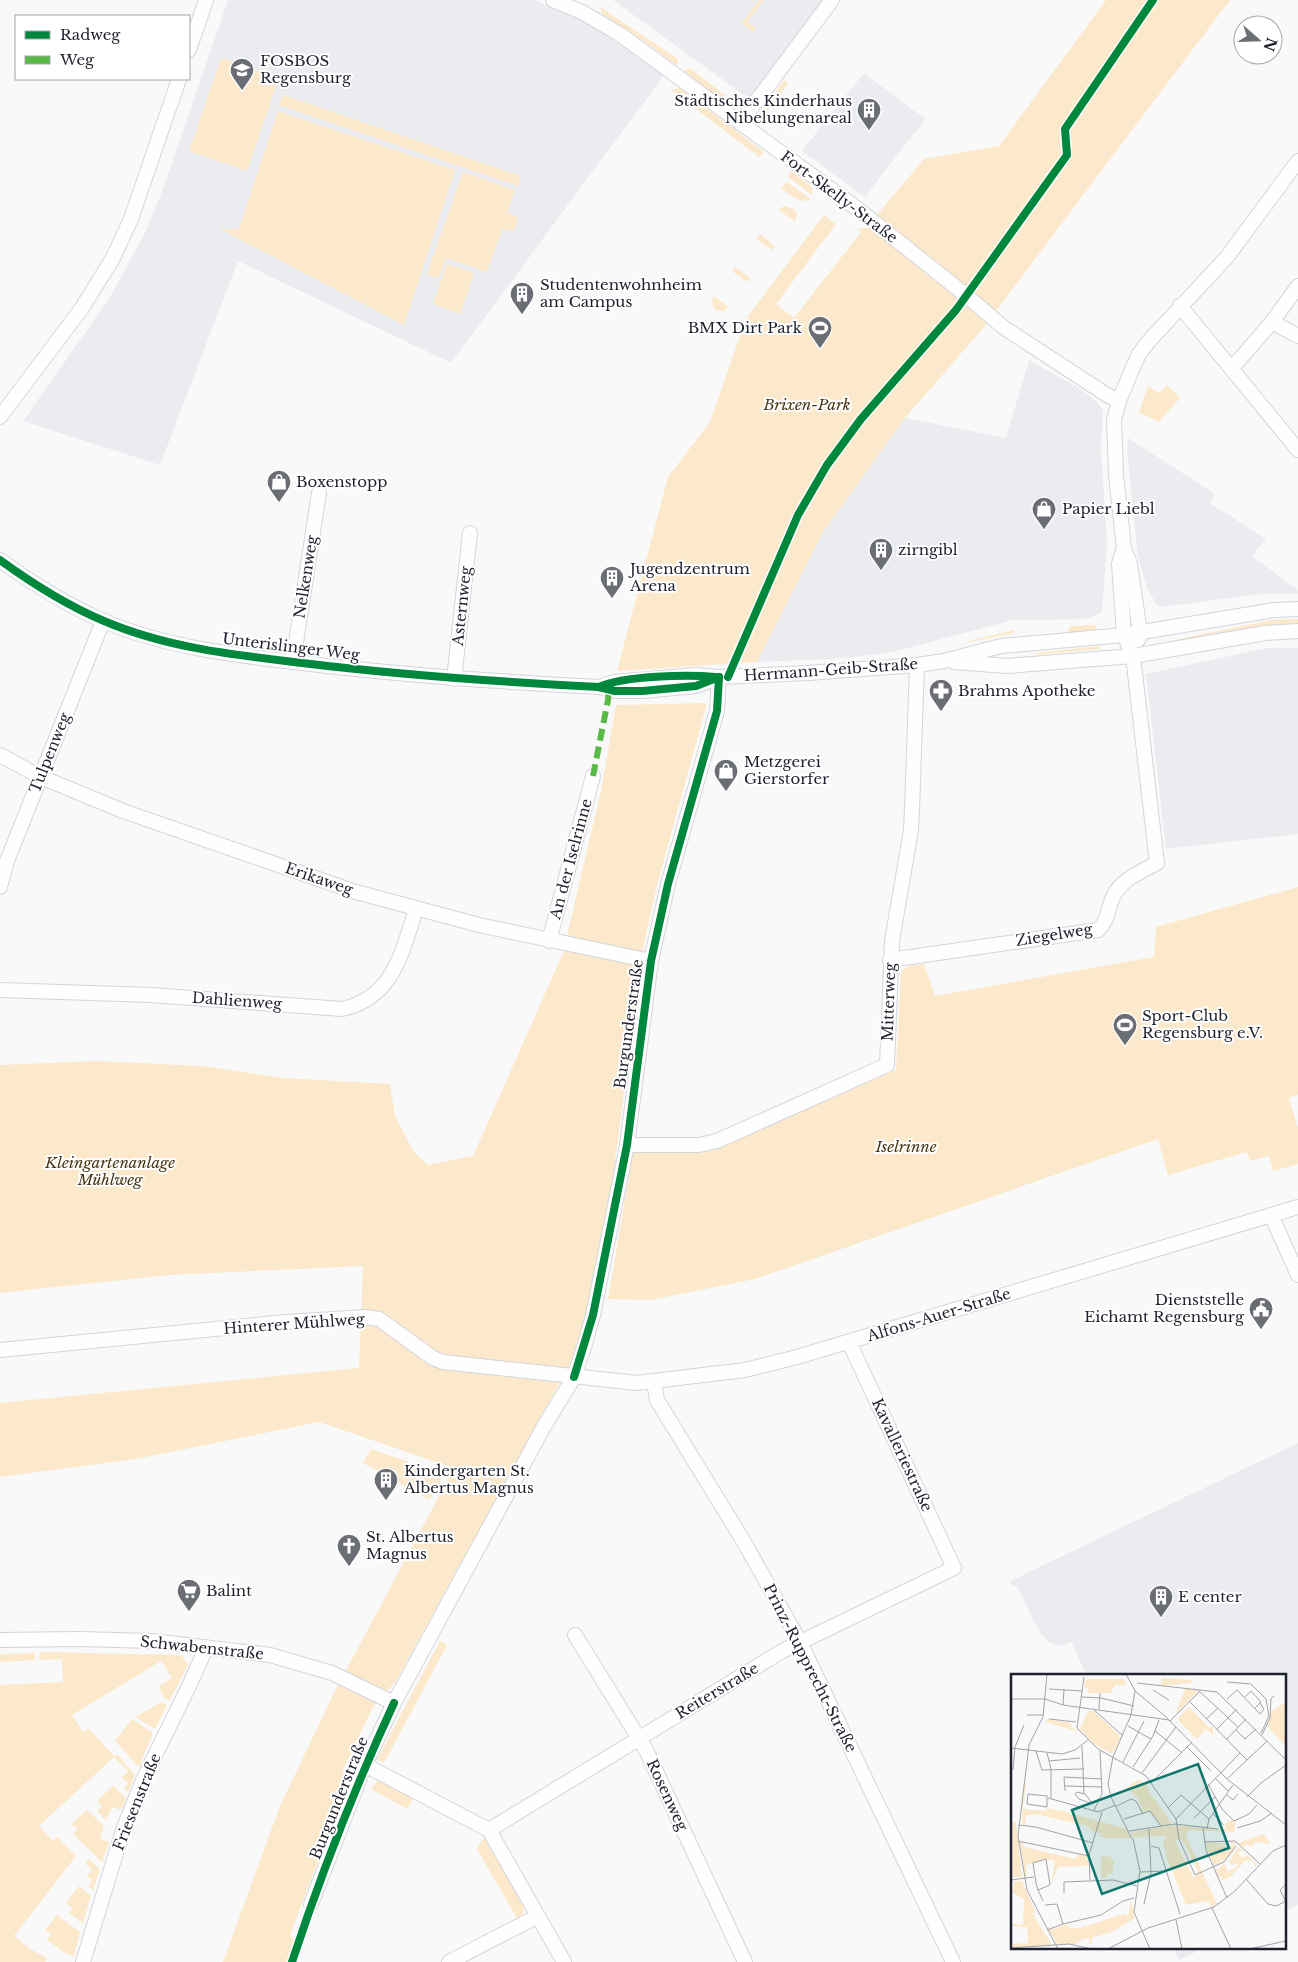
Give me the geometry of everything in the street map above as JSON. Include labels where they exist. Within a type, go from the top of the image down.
[{"type":"street","points":[[190,47],[206,0]]},
{"type":"street","name":"Fort-Skelly-Straße","points":[[554,0],[584,6],[858,210],[967,296],[1003,327],[1119,401]]},
{"type":"street","points":[[740,123],[832,0]]},
{"type":"street","points":[[0,417],[82,308],[113,258],[131,218],[179,80]]},
{"type":"street","points":[[1133,656],[1140,632],[1130,564],[1124,548],[1114,447],[1114,420],[1119,401],[1140,354],[1149,341],[1226,257],[1298,160]]},
{"type":"street","points":[[1232,368],[1272,322],[1298,286]]},
{"type":"street","points":[[1180,306],[1298,450]]},
{"type":"street","points":[[1272,322],[1298,336]]},
{"type":"street","name":"Nelkenweg","points":[[293,662],[319,493]]},
{"type":"street","name":"Asternweg","points":[[454,679],[470,533]]},
{"type":"street","points":[[1124,548],[1119,564],[1124,635],[1133,656]]},
{"type":"street","name":"Unterislinger Weg","points":[[0,560],[60,600],[103,621],[189,647],[293,662],[454,679],[599,687],[615,691],[696,686],[719,677]]},
{"type":"street","name":"Hermann-Geib-Straße","points":[[719,677],[845,672],[917,665],[944,661],[1001,646],[1124,635],[1274,610],[1298,609]]},
{"type":"street","name":"Tulpenweg","points":[[0,887],[7,861],[103,621]]},
{"type":"street","name":"Hermann-Geib-Straße","points":[[944,661],[1006,666],[1133,656],[1265,633],[1298,631]]},
{"type":"street","name":"Ziegelweg","points":[[890,960],[1098,930],[1105,923],[1114,895],[1124,881],[1157,863],[1133,656]]},
{"type":"street","name":"Mitterweg","points":[[627,1145],[699,1145],[717,1141],[887,1065],[890,960],[911,830],[917,665]]},
{"type":"street","name":"Burgunderstraße","points":[[311,1904],[365,1765],[394,1703],[543,1428],[574,1377],[593,1315],[627,1145],[651,961],[668,884],[717,712],[719,677]]},
{"type":"street","name":"Erikaweg","points":[[0,755],[41,777],[122,811],[356,892],[416,909],[549,941],[651,961]]},
{"type":"street","name":"An der Iselrinne","points":[[549,941],[593,776]]},
{"type":"street","name":"Dahlienweg","points":[[0,990],[151,995],[342,1009],[356,1006],[387,983],[397,967],[416,909]]},
{"type":"street","name":"Alfons-Auer-Straße","points":[[574,1377],[637,1383],[744,1370],[849,1342],[1298,1207]]},
{"type":"street","points":[[1271,1215],[1298,1275]]},
{"type":"street","name":"Hinterer Mühlweg","points":[[0,1350],[276,1323],[365,1317],[379,1319],[433,1358],[443,1362],[574,1377]]},
{"type":"street","name":"Kavalleriestraße","points":[[849,1342],[954,1568]]},
{"type":"street","name":"Prinz-Rupprecht-Straße","points":[[654,1382],[658,1400],[744,1542],[800,1642],[953,1962]]},
{"type":"street","name":"Reiterstraße","points":[[489,1830],[638,1738],[800,1642],[954,1568]]},
{"type":"street","name":"Rosenweg","points":[[574,1635],[638,1738],[745,1962]]},
{"type":"street","name":"Schwabenstraße","points":[[0,1640],[79,1639],[153,1641],[270,1655],[332,1673],[394,1703]]},
{"type":"street","name":"Friesenstraße","points":[[83,1962],[109,1874],[130,1812],[143,1780],[206,1648]]},
{"type":"street","points":[[365,1765],[489,1830],[564,1962]]},
{"type":"street","points":[[449,1962],[538,1916]]},
{"type":"shaded area","points":[[228,0],[533,0],[561,10],[603,33],[664,75],[451,363],[238,261],[160,465],[23,421],[109,299],[145,233],[163,189]]},
{"type":"shaded area","points":[[613,0],[828,0],[752,101]]},
{"type":"shaded area","points":[[864,73],[925,119],[865,197],[802,151]]},
{"type":"shaded area","points":[[1029,360],[1082,390],[1098,403],[1103,411],[1101,449],[1107,544],[1102,611],[1100,614],[1085,619],[1013,620],[896,651],[864,656],[757,662],[823,532],[905,418],[1006,438]]},
{"type":"shaded area","points":[[1128,438],[1215,494],[1210,503],[1266,539],[1252,556],[1298,590],[1298,594],[1261,594],[1161,607],[1157,605],[1147,588],[1138,558],[1127,450]]},
{"type":"shaded area","points":[[1267,648],[1298,648],[1298,834],[1166,849],[1146,674]]},
{"type":"shaded area","points":[[1298,1443],[1298,1905],[1286,1910],[1286,1674],[1086,1674],[1071,1642],[1060,1646],[1049,1642],[1041,1634],[1017,1586],[1013,1587],[1010,1581]]},
{"type":"shaded area","points":[[1174,1950],[1200,1950],[1179,1960]]},
{"type":"green space","points":[[759,0],[764,0],[747,22],[756,28],[753,32],[742,23]]},
{"type":"green space","name":"Brixen-Park","points":[[1106,0],[1230,0],[984,327],[905,418],[823,532],[757,662],[617,671],[668,477],[710,422],[746,319],[824,215],[836,224],[776,304],[794,318],[861,232],[857,229],[866,228],[924,159],[999,146]]},
{"type":"green space","points":[[600,7],[678,59],[678,64],[676,65],[638,37],[608,19],[603,15]]},
{"type":"green space","points":[[221,58],[279,78],[247,171],[189,151]]},
{"type":"green space","points":[[690,68],[736,104],[725,102],[684,72]]},
{"type":"green space","points":[[784,80],[788,84],[764,116],[760,113]]},
{"type":"green space","points":[[680,88],[764,152],[759,157],[671,90]]},
{"type":"green space","points":[[283,95],[521,176],[518,186],[279,105]]},
{"type":"green space","points":[[278,111],[455,170],[404,325],[220,229],[239,229]]},
{"type":"green space","points":[[791,171],[812,187],[812,195],[788,177]]},
{"type":"green space","points":[[463,172],[515,190],[507,212],[518,218],[514,231],[502,229],[487,272],[446,258],[439,278],[427,274]]},
{"type":"green space","points":[[787,182],[811,199],[799,200],[781,188]]},
{"type":"green space","points":[[784,206],[794,209],[797,215],[795,221],[778,210]]},
{"type":"green space","points":[[760,234],[775,246],[772,250],[756,239]]},
{"type":"green space","points":[[447,264],[474,273],[460,314],[433,304]]},
{"type":"green space","points":[[735,267],[750,278],[747,282],[732,271]]},
{"type":"green space","points":[[714,296],[728,307],[725,311],[716,310],[712,302]]},
{"type":"green space","points":[[1167,385],[1180,398],[1159,422],[1139,412],[1148,386],[1159,393]]},
{"type":"green space","points":[[1298,619],[1298,626],[1171,644],[1170,641],[1271,620]]},
{"type":"green space","points":[[1095,625],[1097,627],[1096,631],[1087,633],[1067,632],[1070,626]]},
{"type":"green space","points":[[1014,630],[1014,633],[969,641]]},
{"type":"green space","points":[[1100,646],[1100,649],[1035,655],[1035,653]]},
{"type":"green space","name":"Kleingartenanlage Mühlweg","points":[[707,703],[656,889],[644,944],[609,1206],[587,1314],[570,1364],[396,1681],[373,1707],[344,1767],[351,1773],[290,1935],[294,1940],[287,1962],[223,1962],[280,1806],[335,1691],[454,1468],[319,1422],[136,1459],[0,1477],[0,1403],[359,1368],[363,1266],[169,1275],[0,1293],[0,1065],[96,1061],[203,1066],[283,1078],[390,1084],[395,1116],[414,1152],[428,1165],[473,1156],[563,953],[601,791],[616,705]]},
{"type":"green space","name":"Iselrinne","points":[[1298,887],[1298,1095],[1289,1098],[1298,1128],[1298,1164],[1273,1171],[1269,1156],[1250,1161],[1247,1152],[1168,1175],[1158,1139],[755,1279],[651,1300],[608,1299],[633,1153],[699,1153],[717,1149],[896,1070],[901,971],[909,966],[924,964],[935,996],[1154,957],[1156,927]]},
{"type":"green space","points":[[371,1449],[444,1474],[430,1500],[363,1463]]},
{"type":"green space","points":[[440,1641],[447,1645],[384,1763],[377,1759]]},
{"type":"green space","points":[[40,1652],[174,1655],[182,1656],[188,1665],[169,1701],[163,1697],[159,1686],[172,1678],[161,1661],[72,1715],[83,1732],[89,1729],[114,1756],[117,1754],[135,1775],[128,1792],[124,1788],[128,1783],[122,1777],[128,1771],[114,1757],[39,1826],[53,1841],[57,1837],[76,1856],[14,1936],[30,1949],[47,1958],[45,1962],[0,1962],[0,1685],[63,1682],[62,1659],[39,1660]]},
{"type":"green space","points":[[35,1653],[35,1660],[0,1662],[0,1654]]},
{"type":"green space","points":[[161,1702],[167,1705],[155,1729],[135,1717]]},
{"type":"green space","points":[[132,1719],[153,1733],[139,1767],[115,1741]]},
{"type":"green space","points":[[378,1780],[382,1780],[414,1797],[407,1809],[371,1789]]},
{"type":"green space","points":[[113,1786],[126,1798],[121,1810],[112,1807],[106,1820],[97,1811],[102,1806],[97,1801]]},
{"type":"green space","points":[[87,1810],[104,1826],[100,1839],[109,1842],[102,1862],[73,1834],[78,1829],[71,1824]]},
{"type":"green space","points":[[483,1839],[487,1840],[522,1902],[524,1911],[518,1920],[477,1849]]},
{"type":"green space","points":[[89,1859],[100,1869],[93,1890],[88,1886],[92,1880],[87,1876],[92,1869],[85,1864]]},
{"type":"green space","points":[[79,1886],[91,1896],[83,1923],[69,1913],[73,1908],[66,1903]]},
{"type":"green space","points":[[57,1915],[80,1932],[74,1956],[65,1953],[47,1940],[51,1934],[45,1930]]},
{"type":"marked path","points":[[593,776],[608,700],[609,685]]},
{"type":"cycle path","points":[[728,677],[798,515],[827,465],[861,419],[956,310],[1067,155],[1065,129],[1153,0]]},
{"type":"cycle path","points":[[0,560],[50,594],[104,621],[152,638],[202,649],[376,671],[599,687],[615,691],[642,691],[696,686],[719,677]]},
{"type":"cycle path","points":[[599,687],[623,680],[639,678],[715,677]]},
{"type":"cycle path","points":[[574,1377],[593,1315],[627,1145],[651,961],[668,884],[717,711],[719,677]]},
{"type":"cycle path","points":[[292,1962],[339,1831],[394,1703]]},
{"type":"place","name":"FOSBOS Regensburg","points":[[242,91]]},
{"type":"place","name":"Städtisches Kinderhaus Nibelungenareal","points":[[869,131]]},
{"type":"place","name":"Studentenwohnheim am Campus","points":[[522,315]]},
{"type":"place","name":"BMX Dirt Park","points":[[820,349]]},
{"type":"place","name":"Boxenstopp","points":[[279,503]]},
{"type":"place","name":"Papier Liebl","points":[[1044,530]]},
{"type":"place","name":"zirngibl","points":[[881,571]]},
{"type":"place","name":"Jugendzentrum Arena","points":[[612,599]]},
{"type":"place","name":"Brahms Apotheke","points":[[941,712]]},
{"type":"place","name":"Metzgerei Gierstorfer","points":[[726,792]]},
{"type":"place","name":"Sport-Club Regensburg e.V.","points":[[1125,1046]]},
{"type":"place","name":"Dienststelle Eichamt Regensburg","points":[[1261,1330]]},
{"type":"place","name":"Kindergarten St. Albertus Magnus","points":[[386,1501]]},
{"type":"place","name":"St. Albertus Magnus","points":[[349,1567]]},
{"type":"place","name":"Balint","points":[[189,1612]]},
{"type":"place","name":"E center","points":[[1161,1618]]}]
